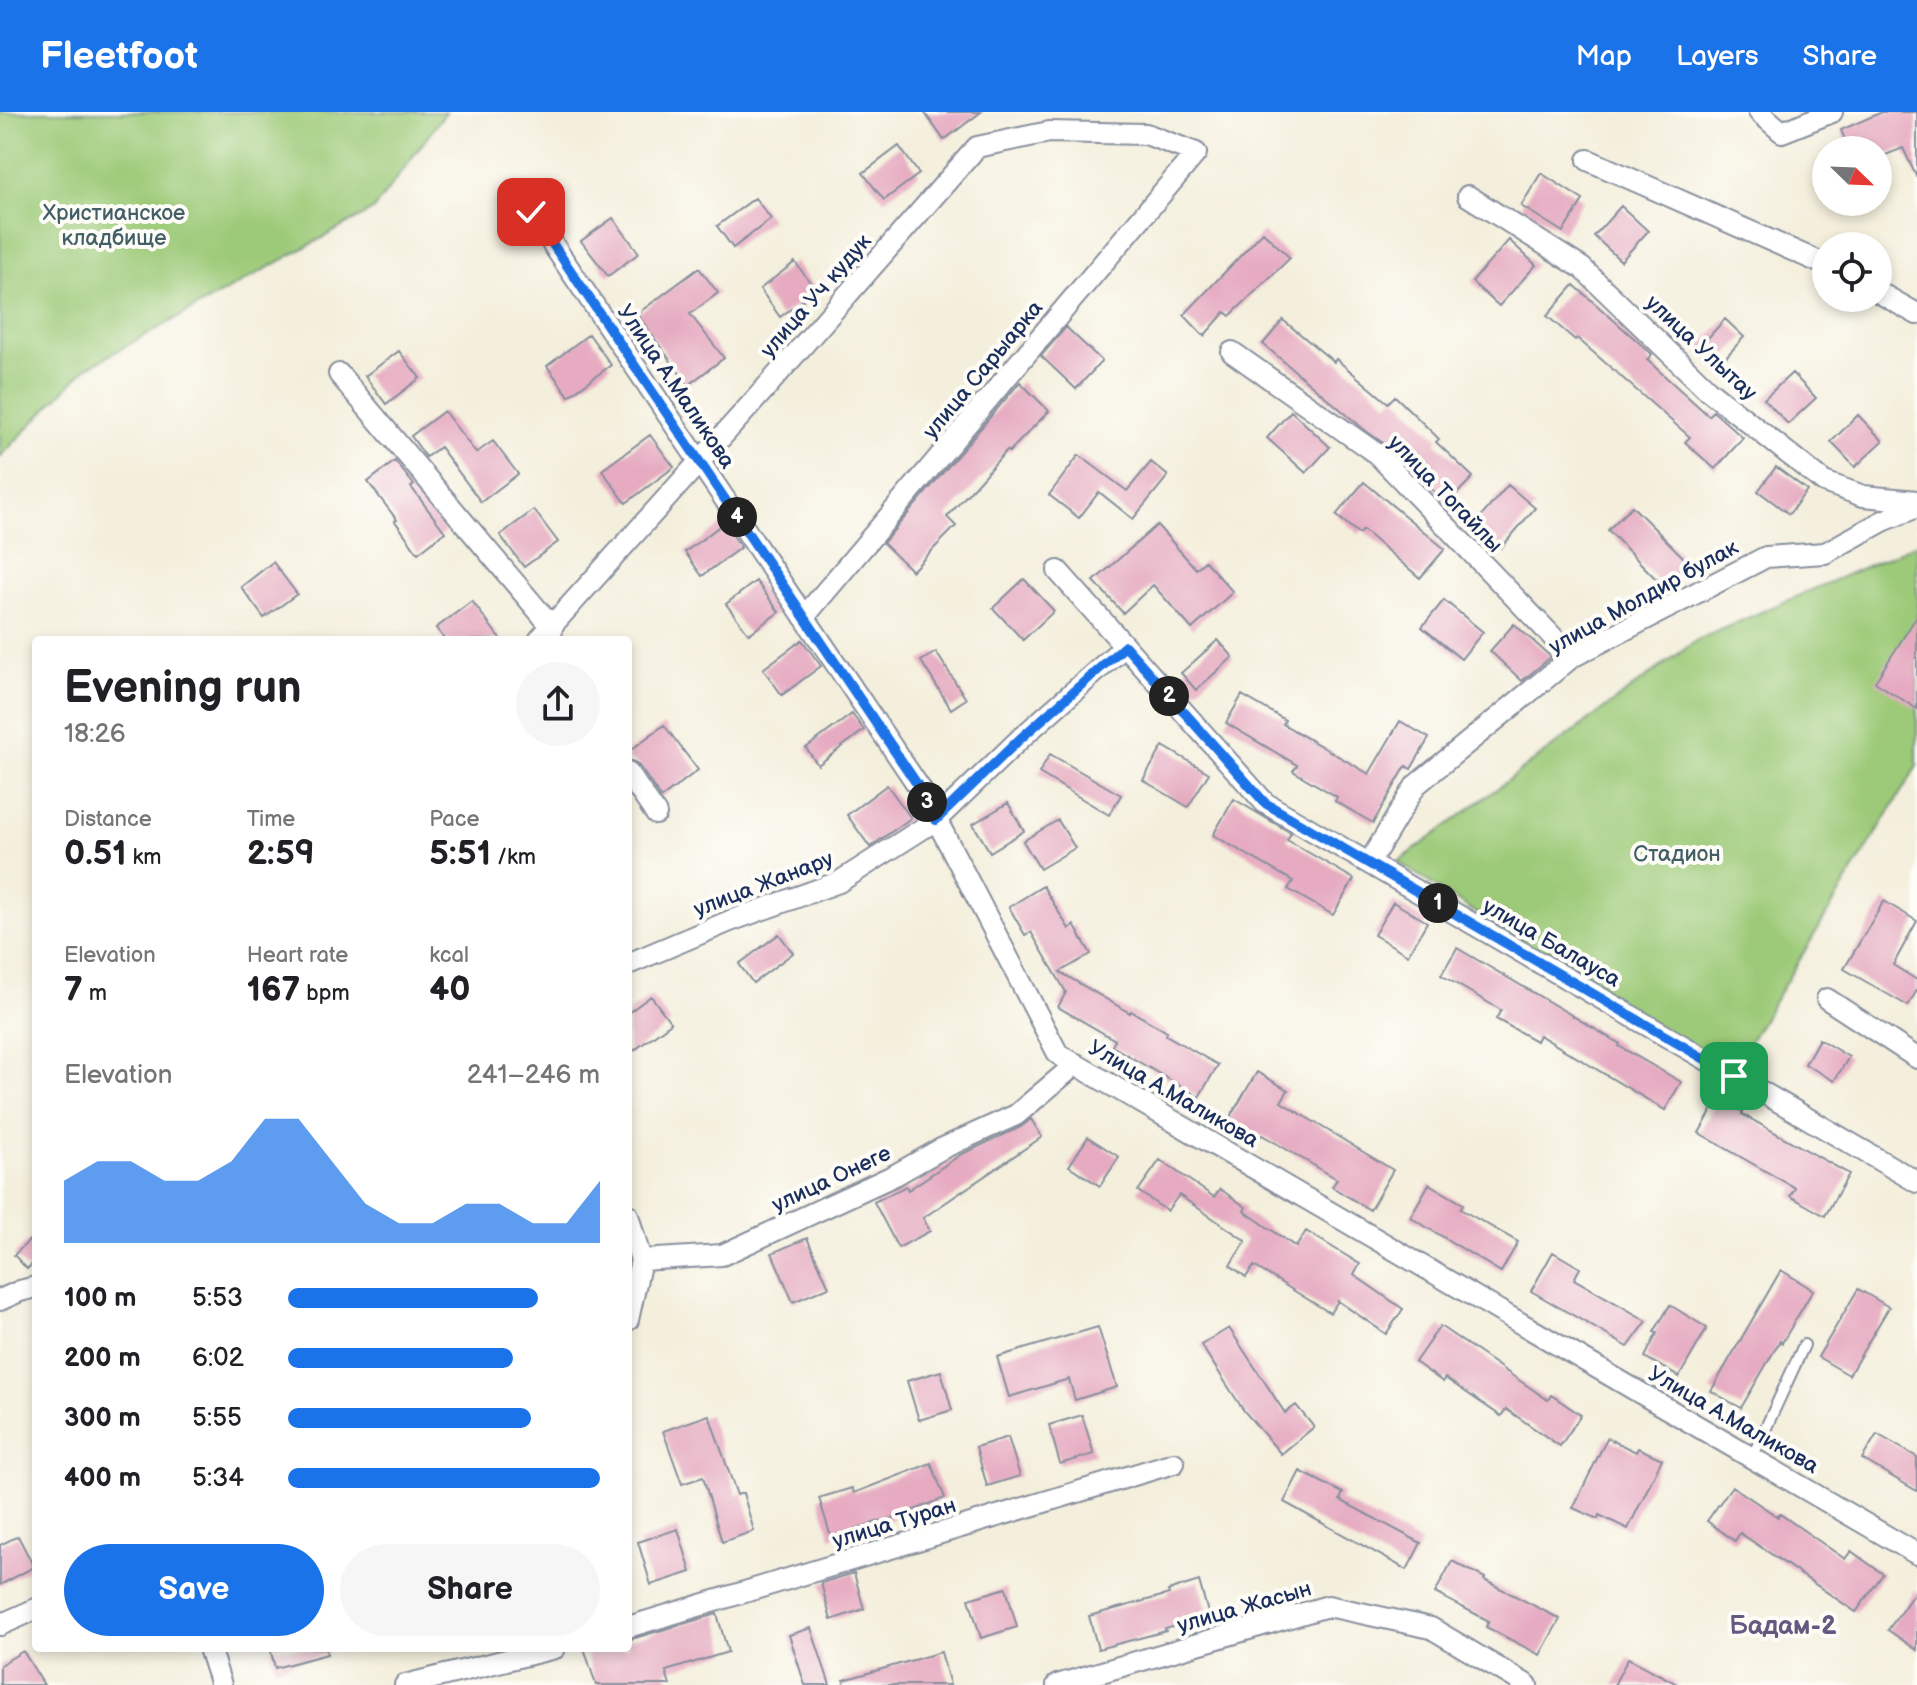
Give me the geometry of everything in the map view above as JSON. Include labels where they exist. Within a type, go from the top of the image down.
[{"type":"street","points":[[1759,112],[1782,132],[1832,112]]},
{"type":"street","name":"улица Уч кудук","points":[[547,636],[977,147],[1049,132],[1146,134],[1196,153]]},
{"type":"street","name":"улица Сарыарка","points":[[804,617],[1196,153]]},
{"type":"street","points":[[1588,160],[1812,259]]},
{"type":"street","name":"улица Улытау","points":[[1468,196],[1582,268],[1708,390],[1824,482],[1863,496],[1917,501]]},
{"type":"street","name":"Улица А.Маликова","points":[[531,212],[921,790],[1058,1054],[1917,1554]]},
{"type":"street","points":[[1892,300],[1917,314]]},
{"type":"street","name":"улица Тогайлы","points":[[1232,352],[1377,454],[1572,657]]},
{"type":"street","points":[[339,374],[547,636]]},
{"type":"street","name":"улица Молдир булак","points":[[1369,863],[1416,785],[1572,657],[1766,557],[1825,553],[1883,521],[1917,507]]},
{"type":"street","name":"улица Балауса","points":[[1058,571],[1265,803],[1917,1182]]},
{"type":"street","name":"улица Жанару","points":[[632,962],[730,921],[839,882],[936,820],[1021,738],[1125,646]]},
{"type":"street","points":[[632,779],[656,814]]},
{"type":"street","points":[[1827,999],[1917,1058]]},
{"type":"street","name":"улица Онеге","points":[[641,1260],[722,1255],[736,1249],[1016,1115],[1076,1064]]},
{"type":"street","points":[[632,1229],[641,1260],[632,1302]]},
{"type":"street","points":[[0,1300],[32,1288]]},
{"type":"street","name":"улица Туран","points":[[632,1626],[1174,1463]]},
{"type":"street","name":"улица Жасын","points":[[1057,1685],[1328,1606],[1431,1628],[1527,1685]]},
{"type":"street","points":[[0,1625],[32,1611]]},
{"type":"street","points":[[210,1652],[221,1685]]},
{"type":"street","points":[[405,1685],[539,1652]]},
{"type":"lane","points":[[1752,1458],[1804,1345]]},
{"type":"green space","name":"Христианское кладбище","points":[[0,112],[446,112],[373,210],[86,368],[0,457]]},
{"type":"green space","name":"Стадион","points":[[1917,544],[1917,766],[1728,1077],[1398,862],[1697,640]]},
{"type":"building","points":[[924,112],[981,112],[944,140]]},
{"type":"building","points":[[1882,112],[1917,112],[1917,178],[1903,148],[1892,152],[1892,136],[1843,136],[1841,130]]},
{"type":"building","points":[[899,146],[919,174],[884,200],[863,173]]},
{"type":"building","points":[[1541,173],[1583,200],[1563,232],[1521,206]]},
{"type":"building","points":[[755,198],[771,219],[733,248],[717,226]]},
{"type":"building","points":[[1621,206],[1648,231],[1621,261],[1594,236]]},
{"type":"building","points":[[613,218],[639,253],[608,276],[581,241]]},
{"type":"building","points":[[1263,232],[1290,258],[1230,316],[1225,312],[1204,336],[1184,315]]},
{"type":"building","points":[[1509,240],[1536,265],[1499,306],[1472,282]]},
{"type":"building","points":[[795,262],[816,290],[780,317],[760,289]]},
{"type":"building","points":[[699,268],[718,293],[690,314],[724,358],[688,385],[637,314]]},
{"type":"building","points":[[1574,285],[1652,354],[1647,360],[1709,416],[1713,411],[1743,438],[1715,469],[1685,442],[1690,437],[1577,338],[1575,340],[1547,316]]},
{"type":"building","points":[[1725,319],[1744,337],[1717,367],[1698,349]]},
{"type":"building","points":[[1283,320],[1388,403],[1395,396],[1473,477],[1447,504],[1386,445],[1263,344]]},
{"type":"building","points":[[1066,327],[1102,361],[1076,389],[1041,356]]},
{"type":"building","points":[[589,334],[611,365],[569,396],[547,366]]},
{"type":"building","points":[[399,351],[420,378],[386,404],[365,376]]},
{"type":"building","points":[[1792,373],[1816,398],[1788,424],[1764,399]]},
{"type":"building","points":[[1020,382],[1049,411],[1009,452],[1007,450],[947,517],[956,526],[912,571],[883,543]]},
{"type":"building","points":[[444,411],[476,453],[493,441],[518,474],[481,502],[440,447],[426,457],[411,436]]},
{"type":"building","points":[[1291,411],[1330,447],[1306,473],[1267,438]]},
{"type":"building","points":[[1858,415],[1883,441],[1855,467],[1831,442]]},
{"type":"building","points":[[650,435],[674,467],[626,503],[602,470]]},
{"type":"building","points":[[1079,455],[1127,491],[1151,462],[1168,476],[1133,519],[1099,492],[1079,518],[1049,495]]},
{"type":"building","points":[[395,461],[445,532],[418,553],[368,482]]},
{"type":"building","points":[[1776,467],[1807,490],[1789,514],[1758,491]]},
{"type":"building","points":[[1364,482],[1445,549],[1420,578],[1363,530],[1359,534],[1336,515]]},
{"type":"building","points":[[1508,485],[1535,508],[1501,548],[1474,525]]},
{"type":"building","points":[[1632,506],[1688,562],[1663,586],[1608,530]]},
{"type":"building","points":[[534,510],[558,542],[524,567],[500,535]]},
{"type":"building","points":[[724,523],[741,547],[702,576],[685,552]]},
{"type":"building","points":[[1157,525],[1196,569],[1205,561],[1233,592],[1192,629],[1153,585],[1123,613],[1094,581]]},
{"type":"building","points":[[273,562],[297,594],[264,618],[241,587]]},
{"type":"building","points":[[1024,579],[1054,611],[1023,640],[993,608]]},
{"type":"building","points":[[756,581],[779,612],[749,634],[726,604]]},
{"type":"building","points":[[1444,600],[1483,632],[1461,659],[1422,627]]},
{"type":"building","points":[[472,601],[498,636],[442,636],[436,628]]},
{"type":"building","points":[[1917,616],[1917,709],[1875,682]]},
{"type":"building","points":[[1514,624],[1551,657],[1522,681],[1490,651]]},
{"type":"building","points":[[802,640],[821,666],[782,695],[763,669]]},
{"type":"building","points":[[1218,640],[1233,657],[1196,690],[1181,673]]},
{"type":"building","points":[[936,652],[966,699],[951,709],[921,661]]},
{"type":"building","points":[[1242,695],[1285,720],[1283,724],[1369,774],[1400,721],[1429,738],[1411,769],[1406,766],[1373,823],[1293,771],[1297,765],[1226,723]]},
{"type":"building","points":[[852,714],[864,730],[818,765],[806,748]]},
{"type":"building","points":[[664,725],[698,770],[661,798],[639,766],[632,761],[632,749]]},
{"type":"building","points":[[1163,746],[1209,773],[1188,807],[1143,780]]},
{"type":"building","points":[[1050,754],[1121,795],[1109,815],[1039,773]]},
{"type":"building","points":[[887,785],[911,818],[870,847],[847,815]]},
{"type":"building","points":[[1234,799],[1291,833],[1287,840],[1354,879],[1333,915],[1288,889],[1293,881],[1213,835]]},
{"type":"building","points":[[1008,803],[1024,831],[990,852],[973,824]]},
{"type":"building","points":[[1058,820],[1075,848],[1040,869],[1023,841]]},
{"type":"building","points":[[1043,886],[1069,929],[1074,925],[1091,954],[1060,972],[1167,1032],[1166,1035],[1218,1065],[1199,1097],[1112,1046],[1115,1040],[1058,1007],[1066,992],[1031,932],[1025,935],[1009,907]]},
{"type":"building","points":[[1884,901],[1917,921],[1893,965],[1917,980],[1917,990],[1908,1006],[1844,969]]},
{"type":"building","points":[[1393,902],[1427,922],[1408,955],[1374,935]]},
{"type":"building","points":[[779,934],[793,953],[753,983],[739,964]]},
{"type":"building","points":[[1457,948],[1681,1082],[1665,1110],[1539,1035],[1536,1041],[1496,1019],[1501,1010],[1441,975]]},
{"type":"building","points":[[651,996],[671,1023],[632,1052],[632,1010]]},
{"type":"building","points":[[1819,1039],[1849,1057],[1834,1081],[1805,1064]]},
{"type":"building","points":[[1257,1072],[1288,1090],[1281,1102],[1393,1170],[1370,1210],[1332,1187],[1337,1179],[1229,1119]]},
{"type":"building","points":[[1719,1098],[1849,1174],[1825,1216],[1790,1196],[1795,1188],[1699,1133]]},
{"type":"building","points":[[1031,1119],[1042,1137],[923,1218],[930,1231],[898,1248],[874,1202],[906,1186],[908,1190],[960,1155],[1021,1127]]},
{"type":"building","points":[[1088,1137],[1119,1157],[1100,1186],[1069,1166]]},
{"type":"building","points":[[1160,1160],[1214,1197],[1220,1189],[1246,1207],[1244,1211],[1296,1247],[1306,1231],[1360,1264],[1354,1275],[1403,1309],[1386,1334],[1338,1301],[1330,1313],[1254,1266],[1246,1277],[1230,1265],[1246,1241],[1179,1195],[1167,1211],[1138,1191]]},
{"type":"building","points":[[1429,1184],[1463,1204],[1460,1209],[1518,1242],[1501,1272],[1410,1217]]},
{"type":"building","points":[[32,1238],[32,1264],[27,1269],[14,1255]]},
{"type":"building","points":[[807,1238],[829,1287],[793,1302],[772,1253]]},
{"type":"building","points":[[1553,1252],[1580,1268],[1574,1279],[1647,1321],[1628,1347],[1531,1291]]},
{"type":"building","points":[[1781,1270],[1813,1290],[1741,1408],[1711,1391]]},
{"type":"building","points":[[1858,1289],[1889,1307],[1849,1375],[1818,1357]]},
{"type":"building","points":[[1670,1305],[1707,1328],[1679,1377],[1645,1357],[1657,1333],[1654,1332]]},
{"type":"building","points":[[1440,1326],[1548,1400],[1551,1395],[1581,1415],[1560,1446],[1506,1409],[1501,1416],[1445,1378],[1443,1382],[1415,1362]]},
{"type":"building","points":[[1098,1327],[1117,1387],[1075,1400],[1069,1379],[1009,1397],[997,1357]]},
{"type":"building","points":[[1229,1328],[1285,1413],[1296,1405],[1314,1427],[1281,1454],[1244,1411],[1201,1345]]},
{"type":"building","points":[[941,1371],[952,1410],[919,1420],[907,1381]]},
{"type":"building","points":[[709,1415],[737,1495],[743,1493],[754,1531],[722,1542],[703,1477],[682,1484],[663,1431]]},
{"type":"building","points":[[1082,1415],[1094,1454],[1060,1464],[1049,1425]]},
{"type":"building","points":[[1877,1434],[1917,1457],[1917,1491],[1862,1459]]},
{"type":"building","points":[[1008,1437],[1020,1476],[987,1486],[976,1447]]},
{"type":"building","points":[[1607,1438],[1636,1452],[1638,1448],[1662,1459],[1628,1529],[1599,1515],[1598,1519],[1573,1508]]},
{"type":"building","points":[[931,1463],[945,1498],[881,1523],[831,1537],[819,1498],[852,1488],[854,1493]]},
{"type":"building","points":[[1300,1471],[1343,1493],[1340,1500],[1421,1543],[1407,1570],[1284,1502]]},
{"type":"building","points":[[1732,1486],[1778,1517],[1780,1514],[1845,1559],[1851,1551],[1883,1574],[1856,1612],[1740,1533],[1735,1541],[1707,1521]]},
{"type":"building","points":[[678,1529],[691,1572],[651,1585],[638,1542]]},
{"type":"building","points":[[18,1536],[32,1568],[0,1585],[0,1545]]},
{"type":"building","points":[[1452,1561],[1560,1619],[1540,1655],[1486,1627],[1489,1621],[1435,1593]]},
{"type":"building","points":[[854,1573],[864,1609],[831,1620],[821,1583]]},
{"type":"building","points":[[1199,1581],[1209,1616],[1098,1649],[1089,1616],[1169,1594],[1168,1591]]},
{"type":"building","points":[[1006,1588],[1017,1627],[981,1638],[969,1599]]},
{"type":"building","points":[[1917,1589],[1917,1650],[1888,1630]]},
{"type":"building","points":[[717,1614],[728,1652],[666,1671],[670,1685],[596,1685],[585,1652],[632,1652],[632,1639]]},
{"type":"building","points":[[811,1628],[830,1685],[805,1685],[789,1635]]},
{"type":"building","points":[[23,1651],[44,1685],[0,1685],[0,1665]]},
{"type":"building","points":[[271,1652],[327,1652],[327,1654],[275,1668]]},
{"type":"building","points":[[941,1652],[950,1685],[845,1685],[844,1680]]},
{"type":"building","points":[[1628,1658],[1679,1685],[1614,1685]]},
{"type":"district","name":"Бадам-2","points":[[1783,1625]]},
{"type":"route","points":[[531,212],[921,790],[936,820],[1021,738],[1125,646],[1265,803],[1734,1076]]}]
